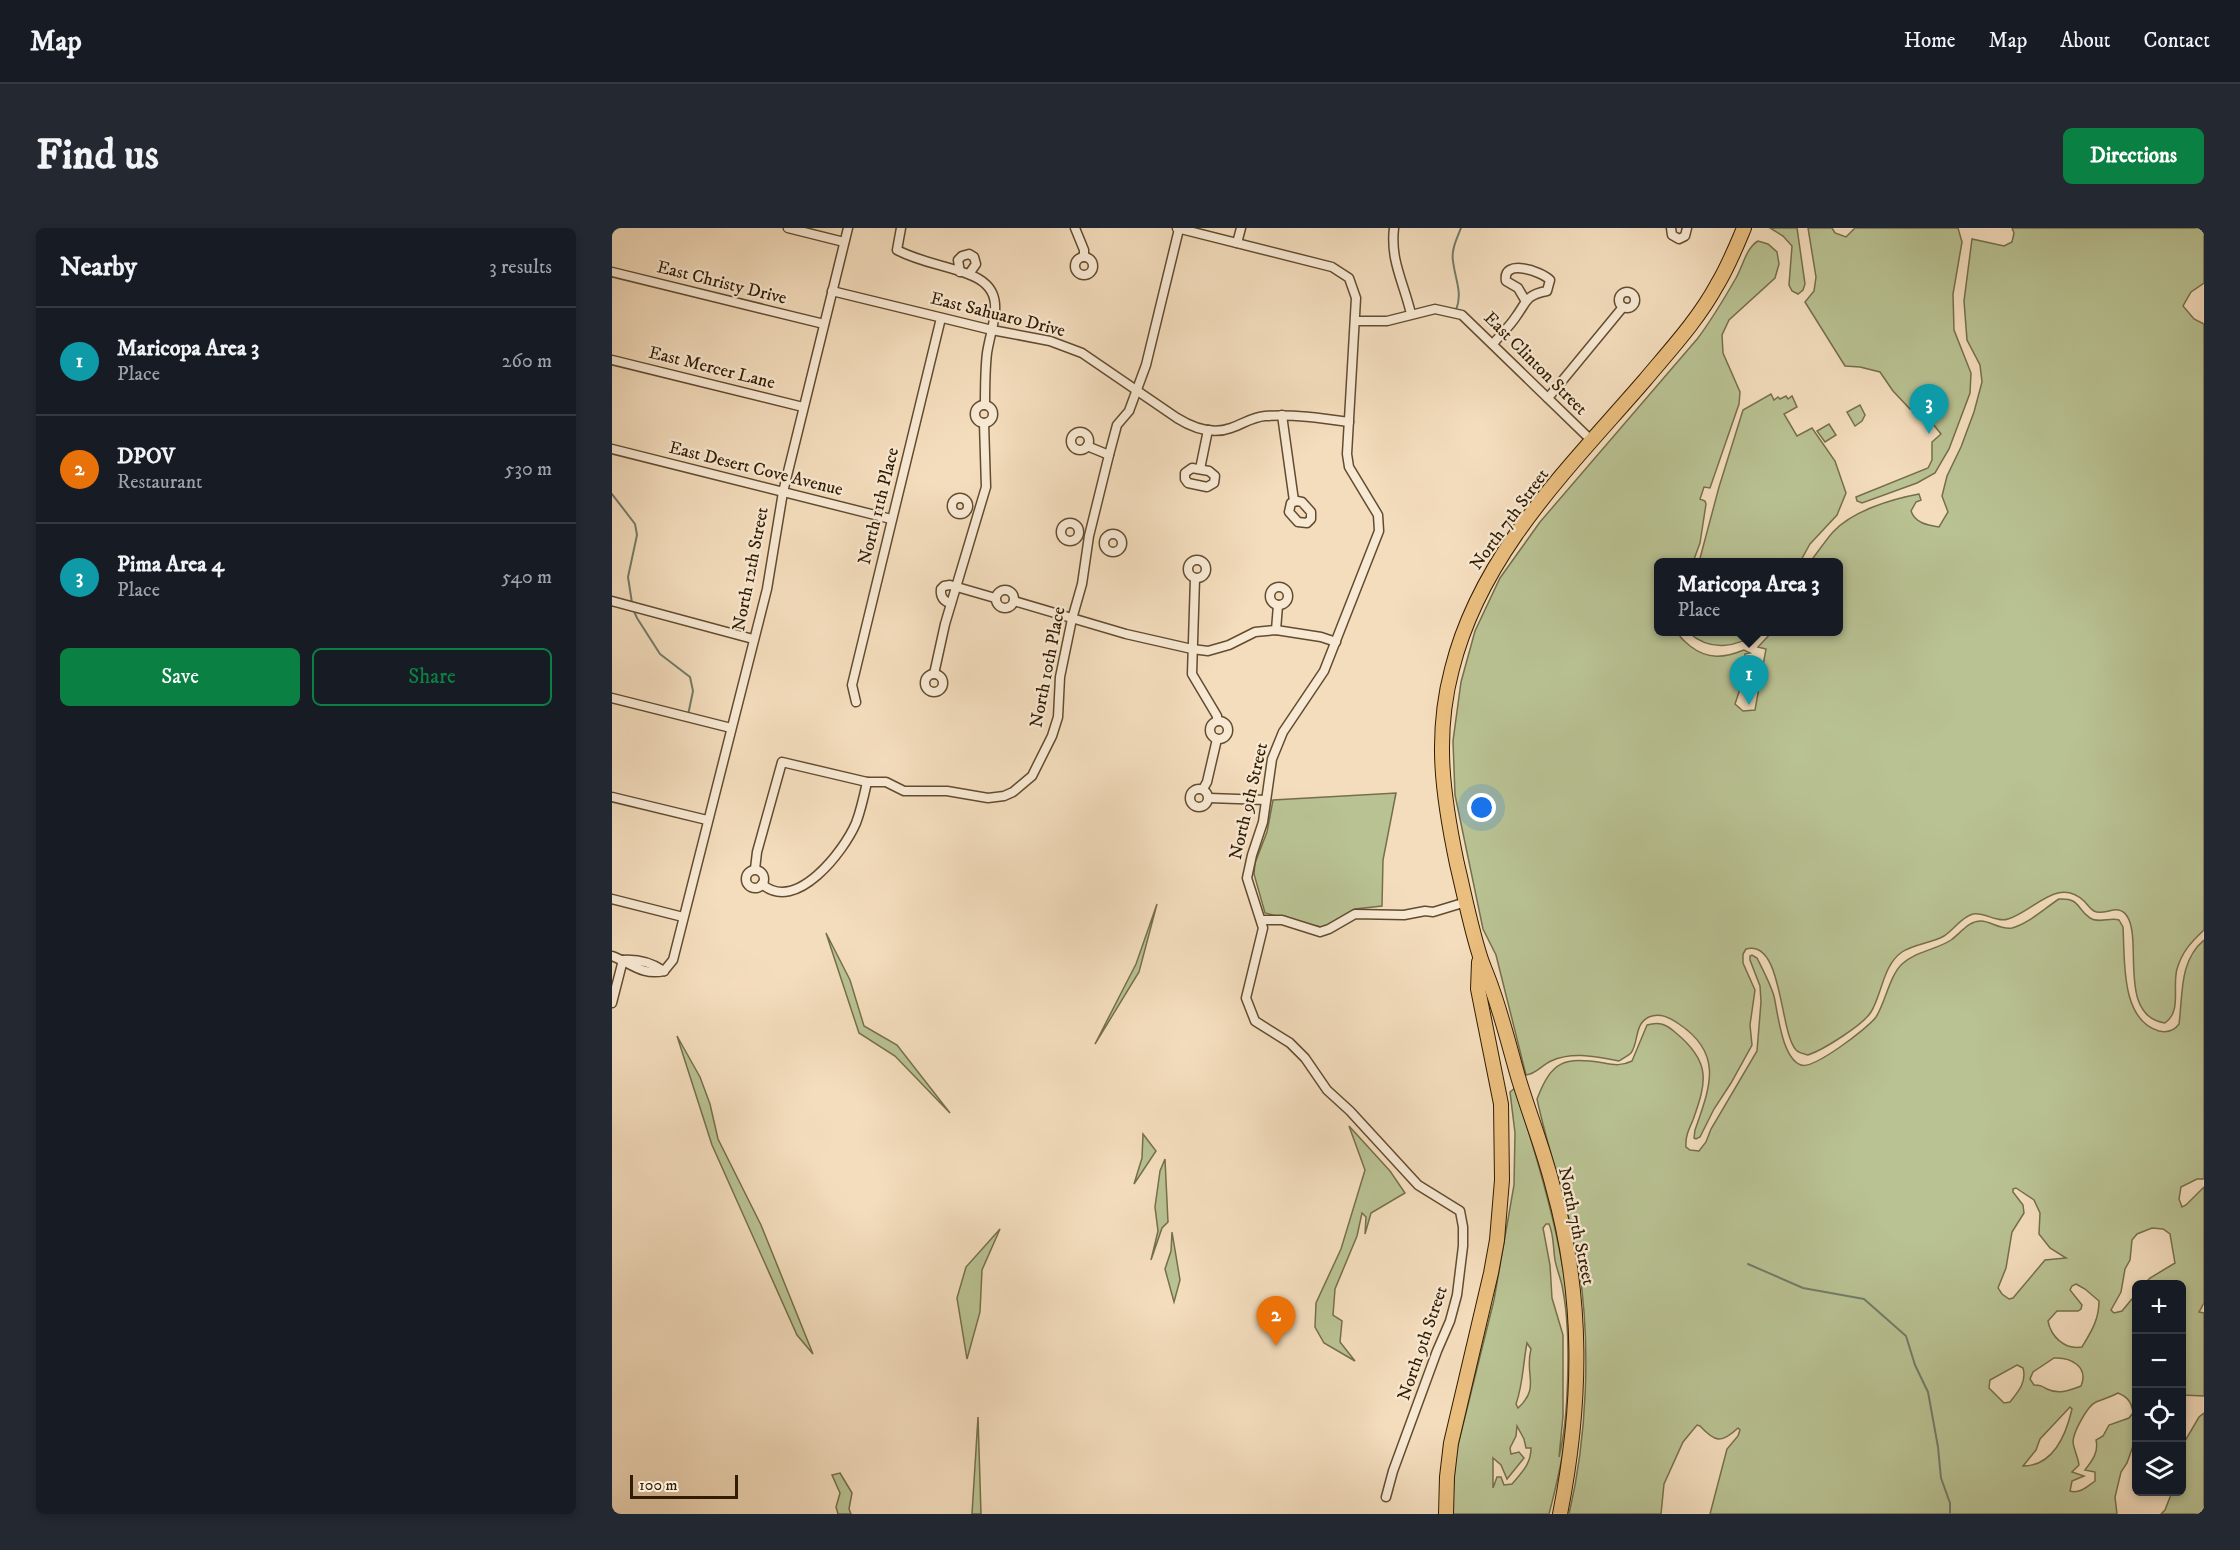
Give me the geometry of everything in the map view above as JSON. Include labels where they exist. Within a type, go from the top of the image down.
[{"type":"main road","name":"North 7th Street","points":[[1560,1514],[1570,1458],[1577,1384],[1577,1333],[1571,1268],[1553,1186],[1492,987],[1479,954],[1448,820],[1442,777],[1443,729],[1451,671],[1471,612],[1496,563],[1536,508],[1696,317],[1717,287],[1744,228]]},
{"type":"main road","name":"North 7th Street","points":[[1446,1514],[1451,1443],[1491,1273],[1503,1180],[1501,1104],[1478,989],[1479,954]]},
{"type":"main road","points":[[1555,1514],[1564,1491]]},
{"type":"street","points":[[788,228],[844,242]]},
{"type":"street","name":"North 12th Street","points":[[623,960],[631,967],[655,973],[664,971],[673,960],[682,917],[767,589],[783,492],[848,228]]},
{"type":"street","points":[[901,228],[897,250],[931,264],[980,279],[993,292],[997,309],[987,355],[985,405]]},
{"type":"street","points":[[1075,228],[1084,257]]},
{"type":"street","points":[[1178,228],[1332,267],[1349,278],[1356,298],[1356,321]]},
{"type":"street","name":"North 10th Place","points":[[867,782],[886,782],[904,791],[947,791],[988,798],[1013,792],[1032,776],[1052,736],[1058,717],[1060,677],[1082,584],[1089,536],[1117,425],[1128,411],[1146,365],[1178,228]]},
{"type":"street","points":[[1237,243],[1241,228]]},
{"type":"street","points":[[1394,228],[1392,245],[1394,263],[1411,314]]},
{"type":"street","points":[[1671,228],[1672,235],[1679,239],[1685,236],[1687,228]]},
{"type":"street","points":[[1493,344],[1517,316],[1525,300],[1535,293],[1547,291],[1550,280],[1543,274],[1513,267],[1505,275],[1506,281],[1518,288],[1525,300]]},
{"type":"street","name":"East Christy Drive","points":[[612,272],[824,324]]},
{"type":"street","name":"East Sahuaro Drive","points":[[832,291],[1050,342],[1082,353],[1189,425],[1208,430]]},
{"type":"street","points":[[1548,398],[1623,307]]},
{"type":"street","name":"East Clinton Street","points":[[1356,321],[1387,321],[1435,309],[1462,315],[1592,441]]},
{"type":"street","name":"North 11th Place","points":[[856,702],[852,685],[941,318]]},
{"type":"street","name":"North 9th Street","points":[[1356,321],[1347,454],[1349,467],[1378,515],[1379,531],[1324,671],[1283,732],[1272,759],[1263,822],[1247,878],[1263,928],[1246,998],[1255,1021],[1290,1043],[1305,1058],[1327,1090],[1372,1134],[1418,1185],[1460,1211],[1463,1227],[1462,1265],[1457,1295],[1450,1321],[1393,1471],[1386,1497]]},
{"type":"street","name":"East Mercer Lane","points":[[612,360],[803,407]]},
{"type":"street","points":[[985,405],[992,409],[993,414],[992,419],[984,423],[979,421],[975,414],[979,406],[985,405]]},
{"type":"street","points":[[1282,416],[1294,501]]},
{"type":"street","points":[[1200,469],[1208,430],[1232,428],[1253,418],[1282,416],[1349,422]]},
{"type":"street","points":[[934,674],[937,652],[986,487],[984,423]]},
{"type":"street","points":[[1087,446],[1109,455]]},
{"type":"street","name":"East Desert Cove Avenue","points":[[612,449],[891,519]]},
{"type":"street","points":[[969,508],[980,510]]},
{"type":"street","points":[[1079,534],[1104,540]]},
{"type":"street","points":[[1196,578],[1192,674],[1217,716],[1217,721]]},
{"type":"street","points":[[951,603],[943,599],[941,590],[947,585],[996,598],[998,605],[1003,608],[1009,608],[1014,601],[1072,619],[1208,651],[1229,645],[1255,632],[1276,630],[1321,637],[1336,642]]},
{"type":"street","points":[[612,601],[753,639]]},
{"type":"street","points":[[1276,630],[1278,605]]},
{"type":"street","points":[[612,698],[731,728]]},
{"type":"street","points":[[1217,721],[1226,723],[1228,729],[1225,737],[1217,739],[1212,735],[1210,729],[1212,724],[1217,721]]},
{"type":"street","points":[[1203,789],[1207,782],[1217,739]]},
{"type":"street","points":[[755,869],[757,852],[782,762],[867,782],[860,813],[850,834],[838,852],[821,870],[799,889],[790,892],[771,890],[762,884]]},
{"type":"street","points":[[1197,789],[1203,789],[1209,798],[1201,807],[1192,804],[1190,798],[1197,789]]},
{"type":"street","points":[[612,797],[707,820]]},
{"type":"street","points":[[1209,798],[1266,800]]},
{"type":"street","points":[[755,869],[762,873],[764,878],[762,884],[753,888],[747,884],[746,874],[755,869]]},
{"type":"street","points":[[612,899],[682,917]]},
{"type":"street","points":[[1262,920],[1282,920],[1320,932],[1355,914],[1404,915],[1425,911],[1433,912],[1466,902]]},
{"type":"street","points":[[612,956],[623,960],[612,1003]]},
{"type":"green space","points":[[1770,228],[1797,228],[1805,284],[1803,290],[1798,294],[1792,291],[1789,285],[1792,246],[1783,236]]},
{"type":"green space","points":[[1808,228],[1832,228],[1835,233],[1846,237],[1855,228],[1958,228],[1962,242],[1953,294],[1954,330],[1971,373],[1970,393],[1949,449],[1935,473],[1917,483],[1862,503],[1857,501],[1856,497],[1928,468],[1932,460],[1932,442],[1941,434],[1924,413],[1910,409],[1893,391],[1880,372],[1845,366],[1805,302],[1814,291],[1816,277]]},
{"type":"green space","points":[[2012,228],[2204,228],[2204,283],[2191,292],[2183,306],[2194,319],[2204,324],[2204,930],[2188,948],[2179,963],[2175,1005],[2170,1018],[2165,1023],[2150,1017],[2141,1007],[2136,992],[2133,942],[2127,916],[2119,910],[2094,911],[2074,894],[2065,892],[2046,898],[2018,915],[2004,920],[1973,914],[1944,936],[1902,952],[1891,964],[1875,1005],[1867,1017],[1842,1036],[1808,1055],[1796,1050],[1790,1040],[1774,972],[1767,958],[1758,950],[1746,949],[1743,954],[1743,963],[1755,990],[1750,1025],[1752,1045],[1700,1137],[1696,1139],[1694,1138],[1695,1130],[1705,1100],[1710,1072],[1708,1059],[1703,1047],[1693,1035],[1665,1016],[1657,1015],[1644,1020],[1631,1053],[1619,1061],[1568,1056],[1551,1061],[1526,1075],[1496,955],[1483,929],[1455,795],[1453,741],[1461,682],[1475,631],[1500,578],[1540,522],[1698,338],[1731,286],[1750,248],[1758,241],[1768,244],[1777,252],[1779,264],[1775,278],[1729,320],[1722,335],[1723,353],[1740,392],[1739,404],[1710,488],[1704,487],[1700,499],[1706,504],[1700,543],[1694,558],[1654,558],[1654,636],[1680,636],[1697,651],[1710,656],[1730,655],[1744,650],[1750,653],[1745,654],[1742,675],[1748,677],[1746,689],[1740,689],[1735,704],[1743,711],[1755,710],[1766,649],[1758,647],[1768,636],[1843,636],[1843,558],[1813,558],[1833,532],[1861,512],[1919,494],[1921,500],[1916,502],[1911,511],[1918,521],[1939,527],[1948,512],[1942,496],[1947,476],[1961,447],[1982,382],[1980,365],[1967,340],[1964,301],[1972,239],[2004,246],[2012,242],[2014,233]]},
{"type":"green space","points":[[1771,394],[1774,400],[1786,396],[1788,399],[1792,396],[1797,407],[1784,414],[1797,436],[1812,428],[1835,461],[1846,493],[1837,515],[1810,544],[1802,558],[1700,558],[1743,410]]},
{"type":"green space","points":[[1860,405],[1865,415],[1862,421],[1855,426],[1847,412]]},
{"type":"green space","points":[[1829,424],[1836,435],[1825,442],[1817,431]]},
{"type":"green space","points":[[1693,636],[1752,636],[1741,642],[1723,646],[1705,643]]},
{"type":"green space","points":[[1396,793],[1383,860],[1382,906],[1355,909],[1325,928],[1265,913],[1254,874],[1255,863],[1267,832],[1273,800]]},
{"type":"green space","points":[[2059,899],[2066,899],[2075,902],[2093,920],[2119,920],[2123,927],[2125,971],[2131,1001],[2137,1014],[2146,1025],[2165,1032],[2179,1024],[2186,968],[2196,948],[2204,940],[2204,1179],[2197,1179],[2181,1187],[2179,1199],[2182,1207],[2204,1187],[2204,1303],[2199,1312],[2204,1313],[2204,1396],[2186,1395],[2186,1280],[2148,1280],[2175,1263],[2170,1234],[2163,1229],[2152,1228],[2137,1234],[2132,1240],[2130,1260],[2125,1269],[2121,1292],[2111,1310],[2114,1313],[2122,1311],[2132,1299],[2132,1410],[2127,1398],[2118,1393],[2092,1404],[2078,1426],[2073,1442],[2079,1465],[2072,1472],[2084,1476],[2072,1481],[2070,1491],[2074,1492],[2095,1481],[2095,1472],[2085,1470],[2096,1452],[2096,1440],[2103,1436],[2109,1425],[2129,1418],[2132,1414],[2132,1449],[2121,1472],[2115,1497],[2117,1514],[1710,1514],[1727,1449],[1740,1430],[1738,1428],[1727,1437],[1718,1439],[1697,1425],[1683,1442],[1664,1484],[1661,1514],[1569,1514],[1583,1423],[1585,1328],[1575,1247],[1537,1099],[1548,1076],[1561,1064],[1569,1061],[1590,1061],[1615,1065],[1628,1063],[1632,1061],[1647,1025],[1656,1023],[1666,1026],[1687,1043],[1695,1053],[1703,1073],[1701,1094],[1686,1143],[1686,1147],[1690,1150],[1699,1151],[1757,1051],[1760,986],[1750,956],[1757,958],[1774,996],[1782,1035],[1789,1054],[1801,1065],[1807,1065],[1840,1047],[1876,1017],[1894,975],[1908,960],[1951,940],[1972,923],[1985,921],[2004,928],[2012,928]],"holes":[[[2016,1188],[2034,1200],[2040,1213],[2039,1234],[2050,1248],[2066,1258],[2045,1260],[2013,1298],[2009,1299],[1998,1288],[2006,1268],[2012,1232],[2024,1213],[2023,1205],[2013,1192]],[[2076,1284],[2099,1301],[2096,1320],[2082,1347],[2070,1346],[2060,1341],[2052,1332],[2048,1321],[2057,1311],[2081,1309],[2082,1305],[2070,1290]],[[2054,1358],[2060,1358],[2077,1364],[2083,1373],[2083,1379],[2081,1386],[2060,1392],[2051,1391],[2034,1385],[2030,1379],[2033,1372]],[[2017,1365],[2023,1368],[2023,1382],[2010,1402],[2004,1403],[1989,1388],[1990,1380]],[[2070,1407],[2072,1409],[2066,1429],[2057,1447],[2042,1461],[2023,1466],[2036,1450],[2040,1439]]]},
{"type":"green space","points":[[1157,904],[1139,972],[1095,1044],[1136,964]]},
{"type":"green space","points":[[826,933],[850,980],[864,1026],[897,1045],[950,1113],[895,1056],[859,1033]]},
{"type":"green space","points":[[677,1036],[700,1077],[710,1104],[718,1139],[761,1225],[813,1354],[797,1335],[712,1145]]},
{"type":"green space","points":[[1515,1088],[1547,1198],[1564,1274],[1572,1350],[1566,1436],[1549,1514],[1452,1514],[1455,1457],[1494,1300],[1514,1185],[1515,1133],[1510,1092]],"holes":[[[1549,1224],[1552,1233],[1555,1260],[1566,1308],[1567,1398],[1559,1457],[1563,1416],[1563,1335],[1552,1298],[1550,1265],[1543,1228]],[[1527,1343],[1531,1349],[1530,1387],[1529,1394],[1518,1408],[1516,1404],[1522,1382]],[[1517,1426],[1526,1448],[1531,1448],[1528,1463],[1512,1484],[1504,1485],[1501,1477],[1497,1477],[1493,1488],[1493,1458],[1501,1465],[1507,1479],[1524,1458],[1519,1452],[1511,1454],[1510,1448],[1516,1436]]]},
{"type":"green space","points":[[1349,1126],[1390,1171],[1405,1193],[1371,1213],[1365,1234],[1366,1217],[1362,1213],[1357,1236],[1335,1289],[1333,1315],[1342,1321],[1340,1342],[1355,1361],[1324,1343],[1315,1327],[1316,1303],[1341,1249],[1365,1170]]},
{"type":"green space","points":[[1143,1134],[1156,1151],[1134,1184],[1142,1158]]},
{"type":"green space","points":[[1165,1159],[1168,1222],[1162,1228],[1151,1260],[1158,1231],[1155,1207],[1160,1171]]},
{"type":"green space","points":[[1000,1229],[982,1270],[980,1312],[967,1359],[957,1298],[966,1267]]},
{"type":"green space","points":[[1172,1232],[1180,1280],[1174,1302],[1165,1269],[1171,1251]]},
{"type":"green space","points":[[2204,1413],[2204,1514],[2161,1514],[2170,1496],[2186,1496],[2186,1439],[2199,1417]]},
{"type":"green space","points":[[978,1417],[981,1514],[972,1514]]},
{"type":"green space","points":[[840,1473],[852,1493],[849,1509],[851,1514],[838,1514],[836,1507],[840,1493],[832,1475]]},
{"type":"waterway","points":[[1456,310],[1459,292],[1453,253],[1461,228]]},
{"type":"waterway","points":[[612,494],[635,524],[637,535],[628,577],[632,603]]},
{"type":"waterway","points":[[633,609],[660,654],[690,677],[693,691],[688,715]]},
{"type":"waterway","points":[[1748,1264],[1803,1288],[1864,1299],[1906,1336],[1915,1365],[1928,1392],[1941,1478],[1950,1503],[1950,1514]]},
{"type":"place","name":"Pima Area 4","points":[[1929,434]]},
{"type":"place","name":"Maricopa Area 3","points":[[1749,705]]},
{"type":"place","name":"DPOV","points":[[1276,1346]]}]
